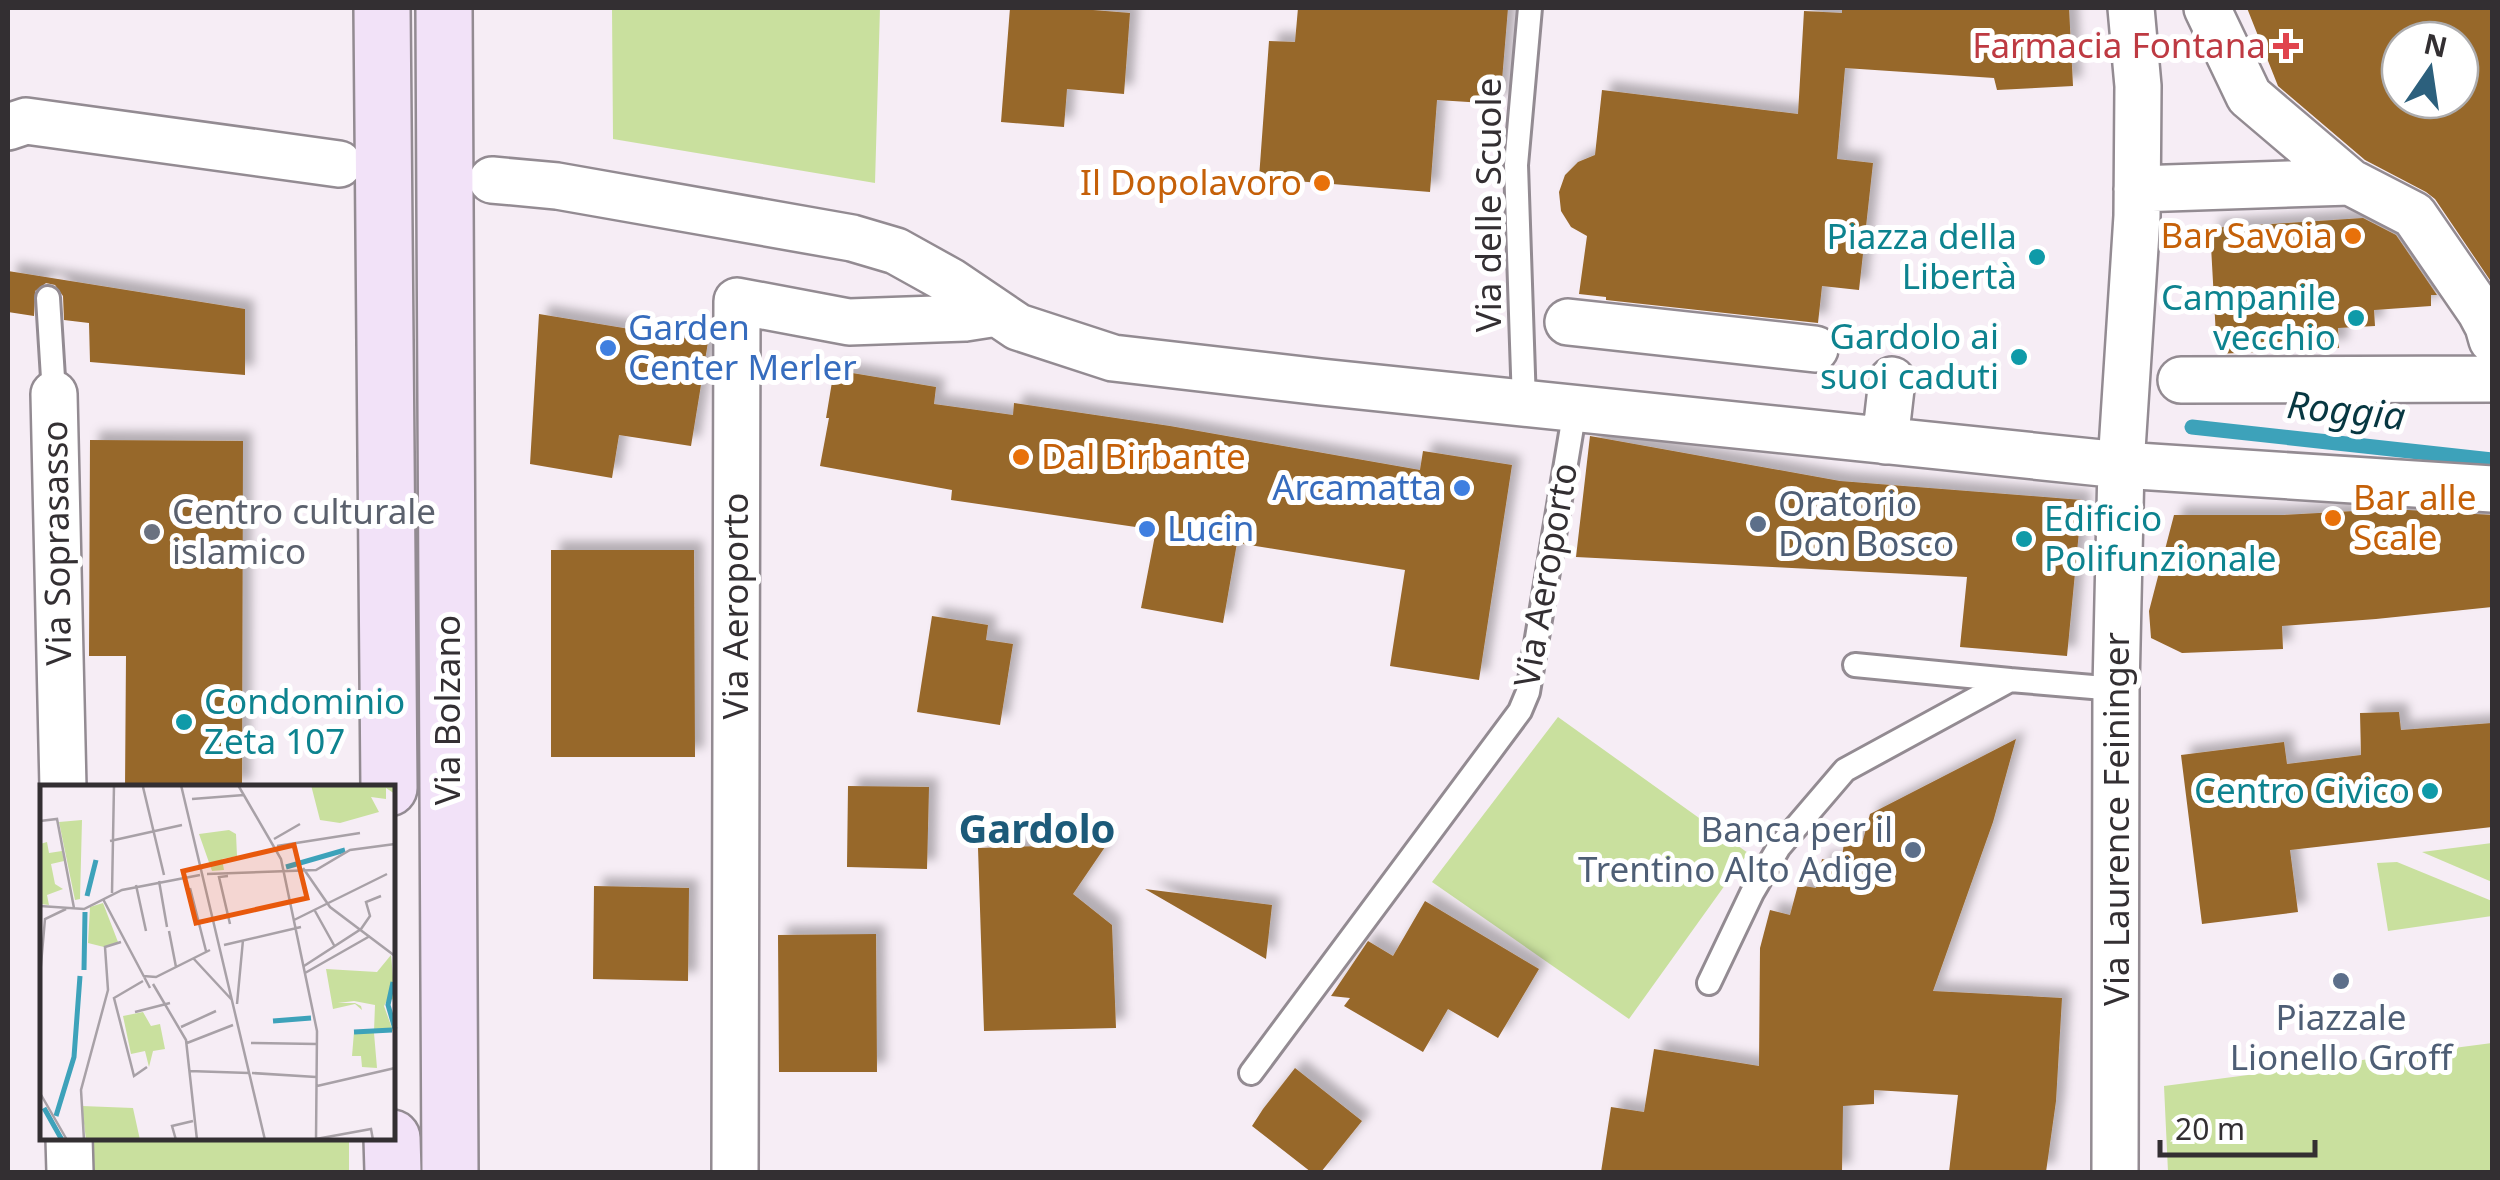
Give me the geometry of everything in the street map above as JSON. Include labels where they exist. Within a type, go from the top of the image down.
[{"type":"main road","name":"Via Bolzano","points":[[382,8],[389,785]]},
{"type":"main road","name":"Via Bolzano","points":[[444,8],[450,1172]]},
{"type":"main road","points":[[392,1140],[392,1172]]},
{"type":"street","points":[[2121,465],[2137,189],[2138,86],[2130,8]]},
{"type":"street","points":[[2208,8],[2249,96],[2350,182],[2414,214],[2480,311],[2492,340]]},
{"type":"street","points":[[8,127],[26,121],[339,164]]},
{"type":"street","points":[[492,180],[558,186],[852,238],[896,251],[950,281],[1018,327],[1113,358],[2121,465],[2492,490]]},
{"type":"street","points":[[2137,189],[2350,182]]},
{"type":"street","name":"Via Aeroporto","points":[[735,1172],[737,301],[849,322],[997,314]]},
{"type":"street","points":[[1568,322],[1814,349]]},
{"type":"street","points":[[1885,441],[1892,380]]},
{"type":"street","points":[[2181,380],[2492,380]]},
{"type":"street","name":"Via Soprasasso","points":[[54,394],[63,785]]},
{"type":"street","name":"Via Laurence Feininger","points":[[2115,1172],[2116,689],[2121,465]]},
{"type":"street","points":[[70,1140],[70,1172]]},
{"type":"lane","name":"Via delle Scuole","points":[[1524,403],[1516,165],[1530,8]]},
{"type":"lane","name":"Via Soprasasso","points":[[48,298],[54,394]]},
{"type":"lane","name":"Via Aeroporto","points":[[1251,1072],[1520,712],[1528,692],[1575,408]]},
{"type":"lane","points":[[1855,665],[2116,689]]},
{"type":"lane","points":[[1709,983],[1779,847],[1846,770],[2010,680]]},
{"type":"green space","points":[[612,8],[880,8],[875,183],[613,139]]},
{"type":"green space","points":[[1558,717],[1748,853],[1629,1019],[1432,882]]},
{"type":"green space","points":[[2492,843],[2492,882],[2422,852]]},
{"type":"green space","points":[[2397,862],[2492,901],[2492,916],[2388,931],[2377,863]]},
{"type":"green space","points":[[2492,1043],[2492,1172],[2168,1172],[2164,1086]]},
{"type":"green space","points":[[92,1140],[349,1140],[349,1172],[92,1172]]},
{"type":"building","points":[[1010,8],[1094,8],[1130,13],[1124,94],[1067,89],[1064,127],[1001,122]]},
{"type":"building","points":[[1298,8],[1508,8],[1500,104],[1437,100],[1430,192],[1259,178],[1269,41],[1295,42]]},
{"type":"building","points":[[1842,8],[2069,8],[2073,86],[1997,90],[1994,78],[1845,68],[1837,159],[1873,163],[1859,290],[1822,286],[1818,323],[1579,294],[1587,236],[1571,227],[1561,211],[1559,192],[1565,175],[1578,162],[1595,155],[1602,90],[1798,114],[1804,11],[1842,13]]},
{"type":"building","points":[[2247,8],[2492,8],[2492,283],[2435,199],[2365,160],[2278,86]]},
{"type":"building","points":[[2363,218],[2396,235],[2437,295],[2431,295],[2431,306],[2374,310],[2375,326],[2338,328],[2339,348],[2217,354],[2210,228]]},
{"type":"building","points":[[8,271],[245,309],[245,375],[90,362],[89,323],[64,320],[63,296],[55,285],[46,283],[35,291],[34,316],[8,312]]},
{"type":"building","points":[[539,314],[708,342],[691,446],[619,435],[612,478],[530,464]]},
{"type":"building","points":[[834,370],[936,387],[934,404],[1013,415],[1014,403],[1420,470],[1423,451],[1512,465],[1479,680],[1390,666],[1405,570],[1237,543],[1223,623],[1141,608],[1156,530],[951,500],[952,490],[820,466]]},
{"type":"building","name":"Oratorio Don Bosco","points":[[1590,436],[1840,481],[2082,500],[2067,656],[1960,647],[1967,577],[1576,557]]},
{"type":"building","points":[[90,440],[243,441],[242,785],[125,785],[126,656],[89,656]]},
{"type":"building","points":[[2391,509],[2492,515],[2492,607],[2282,626],[2283,649],[2182,653],[2151,638],[2149,611],[2174,515],[2283,515]]},
{"type":"building","points":[[551,550],[694,550],[695,757],[551,757]]},
{"type":"building","points":[[932,616],[988,625],[986,640],[1013,644],[1000,725],[917,712]]},
{"type":"building","points":[[2399,712],[2401,730],[2492,723],[2492,827],[2290,850],[2298,912],[2202,924],[2181,755],[2284,742],[2287,764],[2361,755],[2360,713]]},
{"type":"building","points":[[2016,739],[1993,822],[1933,991],[2062,998],[2056,1101],[2046,1172],[1949,1172],[1958,1095],[1874,1090],[1874,1104],[1843,1106],[1842,1172],[1601,1172],[1611,1107],[1644,1112],[1654,1049],[1759,1066],[1760,948],[1770,910],[1790,915],[1798,885],[1816,888],[1822,859],[1841,864],[1845,836],[1863,840],[1870,814]]},
{"type":"building","points":[[848,786],[929,787],[927,869],[847,867]]},
{"type":"building","points":[[1107,844],[1073,894],[1112,925],[1116,1028],[984,1031],[978,848]]},
{"type":"building","points":[[594,886],[689,888],[688,981],[593,979]]},
{"type":"building","points":[[1145,889],[1272,905],[1266,959]]},
{"type":"building","points":[[1425,901],[1539,969],[1498,1038],[1448,1009],[1423,1052],[1344,1006],[1350,998],[1331,996],[1368,941],[1393,956]]},
{"type":"building","points":[[876,934],[877,1072],[779,1072],[778,935]]},
{"type":"building","points":[[1295,1068],[1362,1121],[1321,1172],[1311,1172],[1252,1126]]},
{"type":"waterway","name":"Roggia","points":[[2192,427],[2492,460]]},
{"type":"place","name":"Farmacia Fontana","points":[[2286,46]]},
{"type":"place","name":"Il Dopolavoro","points":[[1322,183]]},
{"type":"place","name":"Bar Savoia","points":[[2353,236]]},
{"type":"place","name":"Piazza della Libertà","points":[[2037,257]]},
{"type":"place","name":"Campanile vecchio","points":[[2356,318]]},
{"type":"place","name":"Garden Center Merler","points":[[608,348]]},
{"type":"place","name":"Gardolo ai suoi caduti","points":[[2019,357]]},
{"type":"place","name":"Dal Birbante","points":[[1021,457]]},
{"type":"place","name":"Arcamatta","points":[[1462,488]]},
{"type":"place","name":"Bar alle Scale","points":[[2333,518]]},
{"type":"place","name":"Oratorio Don Bosco","points":[[1758,524]]},
{"type":"place","name":"Lucin","points":[[1147,529]]},
{"type":"place","name":"Centro culturale islamico","points":[[152,532]]},
{"type":"place","name":"Edificio Polifunzionale","points":[[2024,539]]},
{"type":"place","name":"Condominio Zeta 107","points":[[184,722]]},
{"type":"place","name":"Centro Civico","points":[[2430,791]]},
{"type":"place","name":"Banca per il Trentino Alto Adige","points":[[1913,850]]},
{"type":"place","name":"Piazzale Lionello Groff","points":[[2341,981]]},
{"type":"district","name":"Gardolo","points":[[1037,829]]}]
